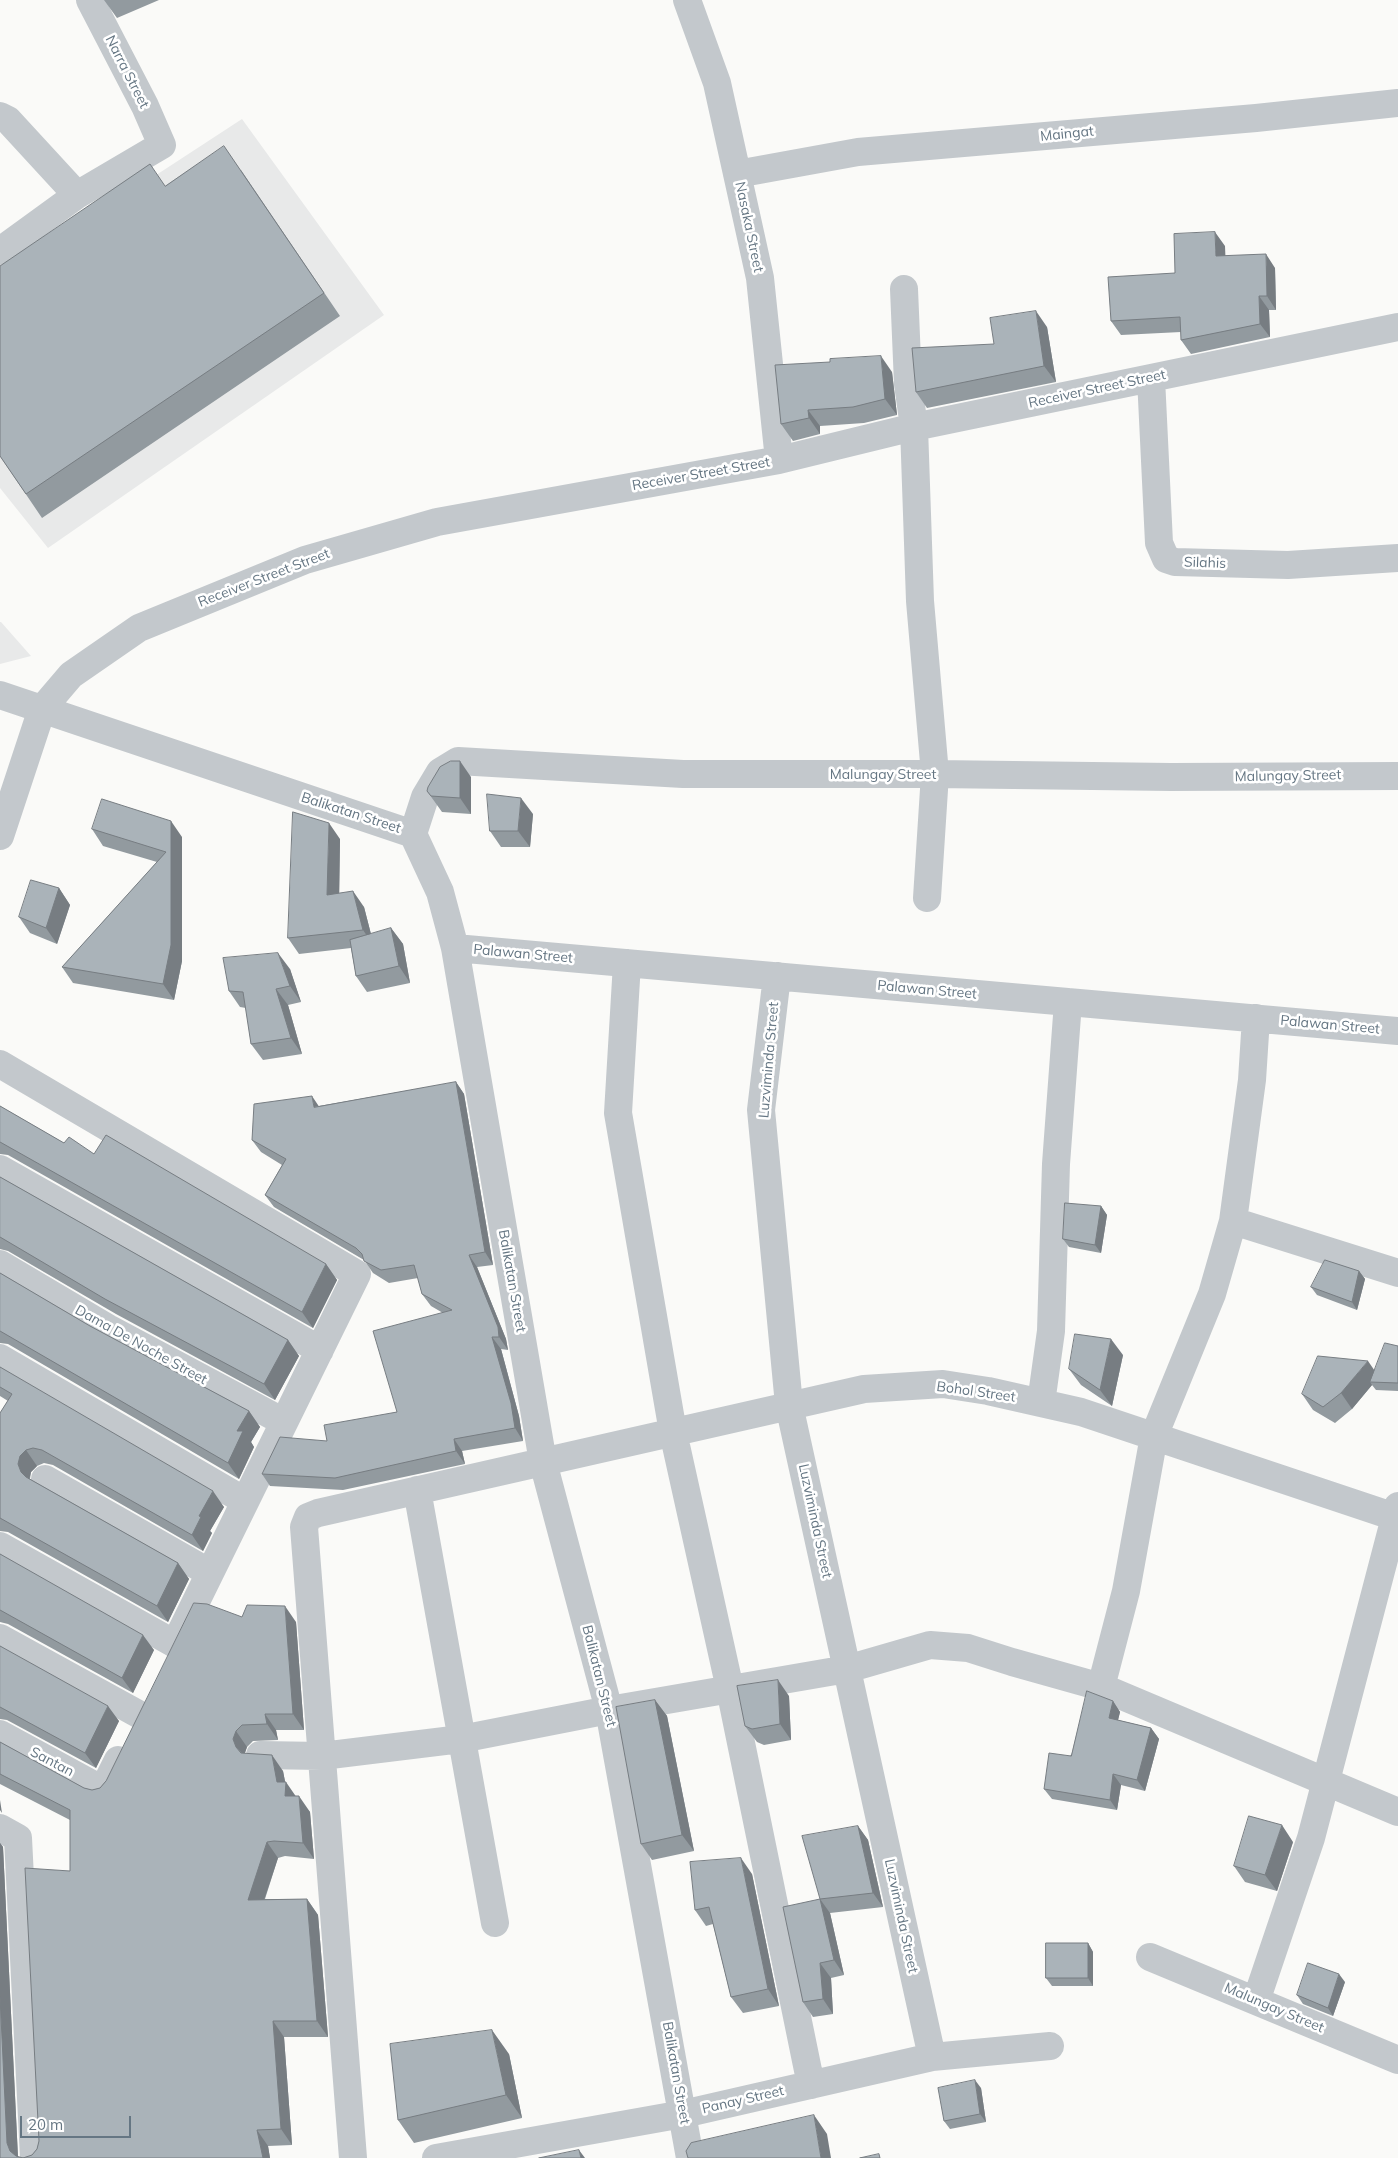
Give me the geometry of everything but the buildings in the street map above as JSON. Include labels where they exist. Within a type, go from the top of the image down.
[{"type":"street","name":"Narra Street","points":[[77,195],[162,145],[145,106],[90,0]]},
{"type":"street","name":"Nasaka Street","points":[[687,0],[717,83],[760,278],[779,460]]},
{"type":"street","name":"Maingat","points":[[737,174],[858,152],[1256,118],[1398,103]]},
{"type":"street","points":[[0,116],[8,120],[77,195],[0,251]]},
{"type":"street","points":[[904,288],[908,384],[914,427],[920,600],[935,774],[927,898]]},
{"type":"street","name":"Receiver Street Street","points":[[42,709],[71,676],[139,628],[305,560],[437,522],[779,460],[914,427],[1398,327]]},
{"type":"street","name":"Silahis","points":[[1151,378],[1159,543],[1166,559],[1175,562],[1288,565],[1398,558]]},
{"type":"street","name":"Balikatan Street","points":[[0,695],[414,834],[440,892],[455,948],[543,1462],[609,1710],[690,2158]]},
{"type":"street","points":[[0,836],[42,709]]},
{"type":"street","name":"Malungay Street","points":[[414,834],[426,797],[440,772],[458,761],[683,774],[935,774],[1171,777],[1398,776]]},
{"type":"street","name":"Palawan Street","points":[[455,948],[1398,1031]]},
{"type":"street","points":[[626,963],[618,1113],[673,1432],[730,1689],[811,2085]]},
{"type":"street","name":"Luzviminda Street","points":[[777,976],[761,1110],[789,1405],[932,2057]]},
{"type":"street","points":[[1041,1403],[1052,1331],[1056,1164],[1068,1002]]},
{"type":"street","points":[[1100,1687],[1126,1590],[1154,1436],[1212,1294],[1238,1200],[1251,1090],[1256,1018]]},
{"type":"street","points":[[0,1064],[357,1274],[162,1670]]},
{"type":"street","points":[[0,1169],[320,1350]]},
{"type":"street","points":[[1233,1221],[1398,1273]]},
{"type":"street","name":"Dama De Noche Street","points":[[0,1264],[108,1328],[284,1422]]},
{"type":"street","points":[[0,1358],[245,1502]]},
{"type":"street","name":"Bohol Street","points":[[352,2158],[304,1527],[308,1518],[318,1513],[417,1490],[864,1389],[943,1384],[988,1391],[1081,1412],[1397,1514]]},
{"type":"street","points":[[45,1479],[210,1573]]},
{"type":"street","points":[[417,1490],[495,1923]]},
{"type":"street","points":[[1256,2001],[1311,1838],[1397,1514]]},
{"type":"street","points":[[0,1546],[175,1644]]},
{"type":"street","name":"Santan","points":[[0,1638],[144,1706],[104,1790],[0,1734]]},
{"type":"street","points":[[260,1754],[322,1756],[461,1739],[609,1710],[847,1668],[930,1645],[968,1648],[1100,1687],[1326,1780],[1398,1812]]},
{"type":"street","points":[[0,1828],[18,1838],[34,2158]]},
{"type":"street","name":"Malungay Street","points":[[1150,1957],[1398,2060]]},
{"type":"street","name":"Panay Street","points":[[436,2158],[683,2114],[932,2057],[1050,2046]]},
{"type":"shaded area","points":[[242,119],[384,315],[48,548],[0,488],[0,277]]},
{"type":"shaded area","points":[[1,622],[31,656],[0,664]]}]
